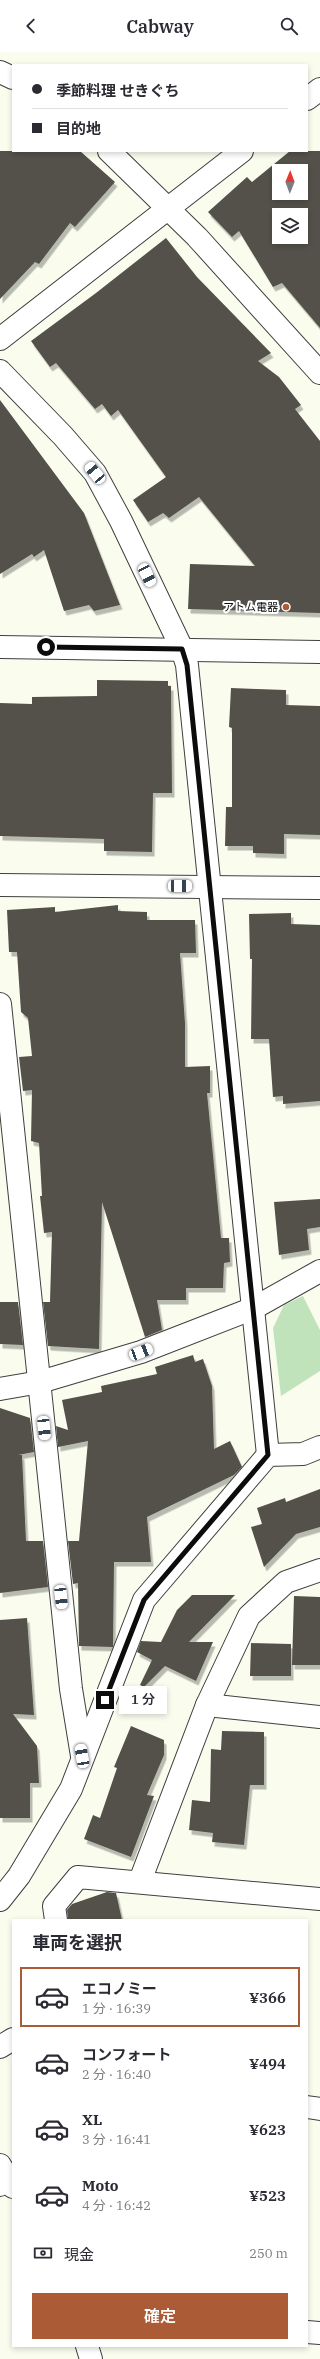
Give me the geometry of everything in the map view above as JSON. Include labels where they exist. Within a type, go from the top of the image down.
[{"type":"street","points":[[0,72],[12,78]]},
{"type":"street","points":[[308,98],[320,89]]},
{"type":"street","points":[[110,152],[197,237],[320,373]]},
{"type":"street","points":[[0,339],[241,152]]},
{"type":"street","points":[[0,371],[63,436],[95,473],[122,521],[182,649],[188,672],[268,1455],[144,1600],[67,1796],[19,1876],[0,1900]]},
{"type":"street","points":[[0,646],[320,652]]},
{"type":"street","points":[[0,885],[320,888]]},
{"type":"street","points":[[0,1004],[71,1689],[82,1756]]},
{"type":"street","points":[[0,1389],[40,1382],[141,1352],[254,1308],[320,1271]]},
{"type":"street","points":[[268,1455],[303,1454],[320,1446]]},
{"type":"street","points":[[140,1881],[207,1706],[249,1616],[286,1582],[320,1570]]},
{"type":"street","points":[[207,1706],[320,1717]]},
{"type":"street","points":[[56,1919],[54,1906],[78,1876],[320,1899]]},
{"type":"street","points":[[0,2047],[12,2040]]},
{"type":"street","points":[[308,2107],[320,2109]]},
{"type":"street","points":[[308,2332],[320,2333]]},
{"type":"street","points":[[87,2347],[91,2359]]},
{"type":"green space","points":[[303,1296],[320,1330],[320,1371],[281,1396],[273,1328],[284,1305]]},
{"type":"building","points":[[0,151],[81,152],[115,182],[75,227],[70,223],[39,264],[35,262],[0,299]]},
{"type":"building","points":[[320,151],[320,328],[282,283],[273,287],[239,231],[232,237],[208,212],[247,177],[252,182],[272,166],[272,200],[308,200],[308,164],[274,164],[289,152]]},
{"type":"building","points":[[166,238],[197,277],[271,353],[258,361],[279,377],[301,405],[295,409],[320,441],[320,613],[188,609],[190,564],[255,566],[199,497],[169,518],[163,513],[148,522],[133,500],[166,477],[118,410],[111,416],[102,404],[95,409],[56,363],[50,367],[31,341],[96,293]]},
{"type":"building","points":[[0,400],[84,513],[120,605],[94,611],[89,605],[64,611],[44,550],[34,557],[32,554],[0,574]]},
{"type":"building","points":[[97,680],[168,681],[168,686],[171,686],[172,793],[153,793],[152,852],[104,851],[104,839],[0,836],[0,703],[32,704],[32,697],[97,696]]},
{"type":"building","points":[[231,688],[286,690],[286,705],[320,706],[320,835],[284,834],[284,854],[253,853],[253,846],[225,846],[226,807],[232,807],[232,728],[229,727]]},
{"type":"building","points":[[118,905],[118,911],[147,912],[147,920],[195,920],[196,953],[180,953],[185,1023],[185,1067],[210,1066],[210,1093],[207,1093],[221,1238],[229,1238],[230,1262],[224,1263],[223,1288],[186,1288],[186,1300],[157,1300],[162,1330],[145,1337],[102,1202],[99,1349],[48,1346],[43,1302],[50,1302],[52,1232],[44,1233],[40,1196],[42,1196],[39,1143],[31,1141],[32,1090],[23,1091],[19,1057],[32,1056],[28,1018],[21,1012],[17,952],[9,952],[7,910],[55,907],[55,912]]},
{"type":"building","points":[[291,913],[291,924],[320,925],[320,1101],[283,1104],[283,1096],[273,1097],[269,1039],[251,1039],[252,959],[250,959],[249,914]]},
{"type":"building","points":[[320,1199],[320,1227],[307,1229],[309,1250],[279,1255],[274,1202]]},
{"type":"building","points":[[0,1302],[18,1302],[23,1345],[0,1344]]},
{"type":"building","points":[[193,1355],[195,1362],[203,1359],[212,1386],[214,1449],[230,1441],[242,1467],[234,1475],[147,1517],[151,1562],[114,1562],[113,1647],[79,1646],[78,1583],[73,1584],[68,1541],[79,1541],[88,1441],[58,1447],[56,1426],[68,1430],[62,1400],[102,1392],[101,1386],[157,1374],[155,1367]]},
{"type":"building","points":[[0,1408],[30,1418],[34,1452],[18,1455],[22,1455],[26,1541],[43,1541],[48,1587],[0,1593]]},
{"type":"building","points":[[320,1489],[320,1527],[296,1534],[264,1567],[251,1527],[262,1524],[257,1508],[285,1498],[286,1502]]},
{"type":"building","points":[[192,1595],[235,1595],[189,1642],[213,1642],[196,1681],[165,1666],[144,1687],[140,1685],[152,1660],[137,1652],[141,1641],[161,1642],[177,1610]]},
{"type":"building","points":[[294,1596],[320,1597],[320,1665],[292,1665]]},
{"type":"building","points":[[27,1618],[34,1715],[13,1714],[37,1746],[39,1783],[30,1783],[30,1818],[0,1818],[0,1620]]},
{"type":"building","points":[[251,1643],[291,1644],[291,1676],[250,1676]]},
{"type":"building","points":[[131,1726],[164,1740],[164,1755],[147,1795],[154,1796],[131,1857],[84,1839],[93,1815],[100,1818],[117,1768],[114,1767]]},
{"type":"building","points":[[222,1731],[264,1732],[264,1785],[250,1785],[244,1845],[212,1842],[213,1833],[189,1830],[192,1800],[210,1802],[211,1749],[221,1750]]},
{"type":"building","points":[[107,1892],[116,1893],[122,1919],[68,1919],[67,1910],[72,1904]]},
{"type":"place","name":"アトム電器","points":[[286,607]]},
{"type":"route","points":[[46,647],[182,649],[187,665],[268,1455],[144,1600],[105,1700]]}]
